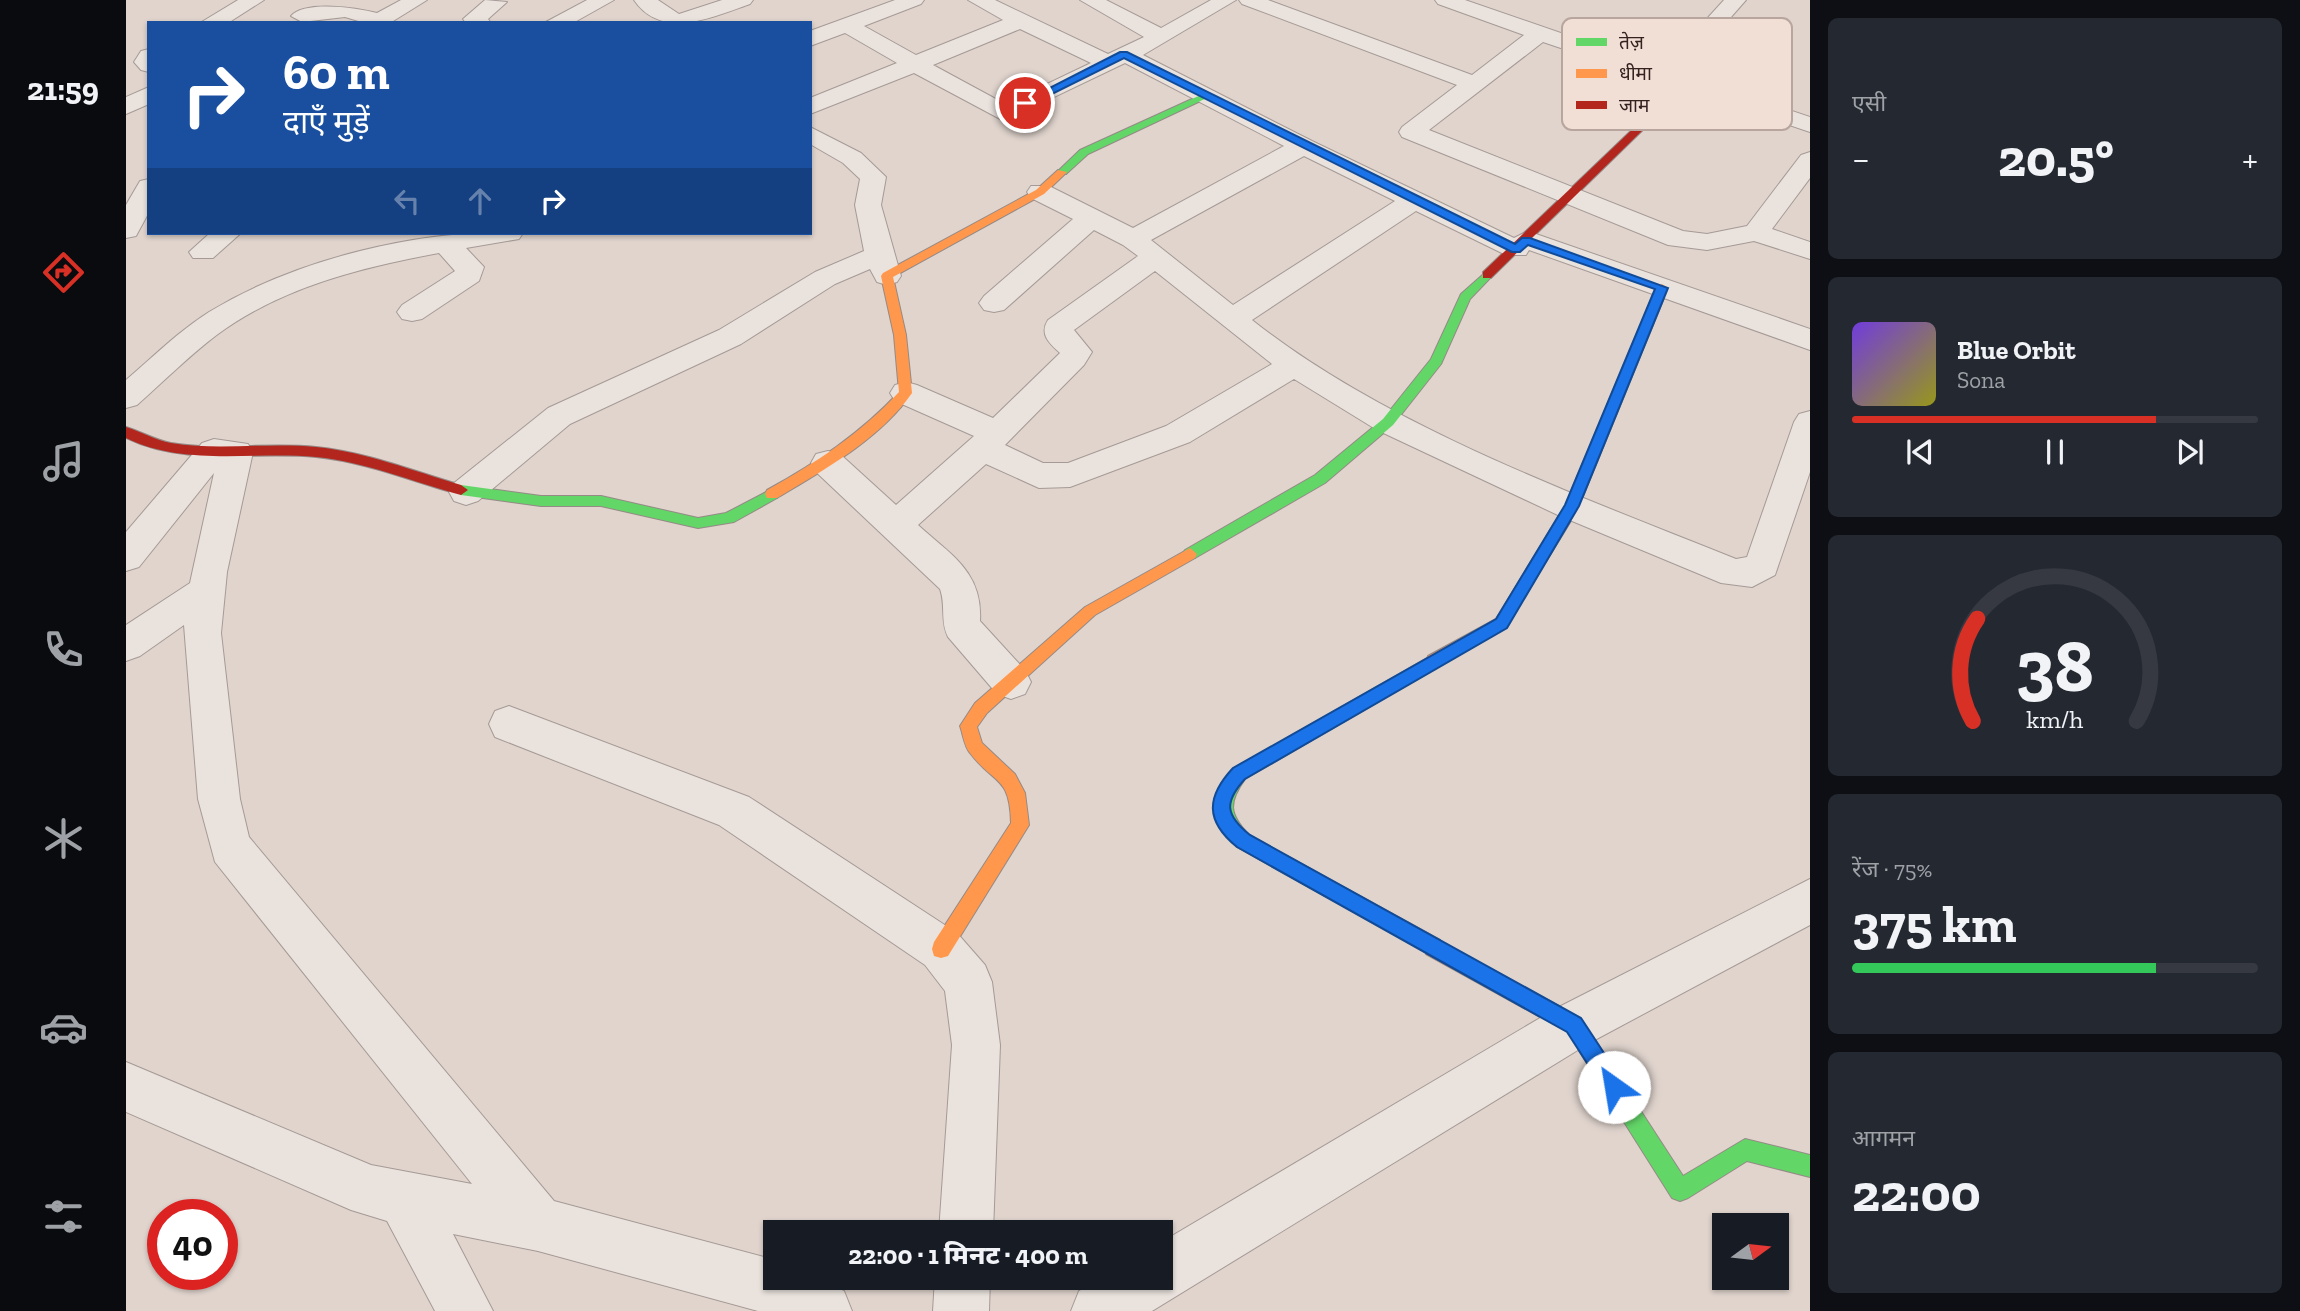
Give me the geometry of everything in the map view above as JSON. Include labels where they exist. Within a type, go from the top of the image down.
[{"type":"street","points":[[215,21],[254,0]]},
{"type":"street","points":[[299,15],[346,11],[379,20],[417,0]]},
{"type":"street","points":[[559,21],[604,0]]},
{"type":"street","points":[[644,0],[676,21]]},
{"type":"street","points":[[681,21],[743,0]]},
{"type":"street","points":[[812,38],[914,0]]},
{"type":"street","points":[[978,0],[1020,21],[1206,96],[1414,200],[1521,245],[1662,288],[1810,340]]},
{"type":"street","points":[[1090,0],[1161,37]]},
{"type":"street","points":[[846,25],[1004,114],[1161,37],[1226,0]]},
{"type":"street","points":[[1249,0],[1475,84]]},
{"type":"street","points":[[1445,0],[1562,40]]},
{"type":"street","points":[[1722,18],[1736,0]]},
{"type":"street","points":[[477,21],[474,19],[476,14],[501,1]]},
{"type":"street","points":[[812,106],[1020,21]]},
{"type":"street","points":[[1541,33],[1411,132],[1569,198],[1678,239],[1707,242],[1756,233],[1810,251]]},
{"type":"street","points":[[126,107],[147,95]]},
{"type":"street","points":[[466,492],[559,416],[730,337],[824,278],[883,266],[1040,192],[1084,152],[1206,96]]},
{"type":"street","points":[[1792,119],[1810,125]]},
{"type":"street","points":[[941,949],[1020,825],[1019,799],[1009,780],[975,747],[968,726],[981,708],[1090,611],[1320,480],[1388,422],[1437,361],[1465,297],[1569,198],[1631,130]]},
{"type":"street","points":[[126,432],[133,437],[174,447],[225,452],[335,454],[466,492],[541,501],[601,501],[698,523],[729,518],[828,463],[889,412],[906,393],[900,335],[868,205],[873,177],[852,158],[812,135]]},
{"type":"street","points":[[895,525],[990,441],[1077,352],[1060,337],[1059,327],[1144,248],[1303,146]]},
{"type":"street","points":[[1756,233],[1810,160]]},
{"type":"street","points":[[126,230],[147,191]]},
{"type":"street","points":[[1040,192],[1144,248],[1294,365],[1388,422],[1572,506],[1734,573],[1752,573],[1762,565],[1810,422]]},
{"type":"street","points":[[1233,319],[1414,200]]},
{"type":"street","points":[[994,303],[1091,218]]},
{"type":"street","points":[[203,252],[224,235]]},
{"type":"street","points":[[126,397],[220,319],[265,295],[327,272],[444,242],[491,235]]},
{"type":"street","points":[[412,312],[469,275],[470,267],[444,242]]},
{"type":"street","points":[[1662,288],[1572,506],[1501,623],[1239,774],[1224,790],[1221,807],[1226,827],[1244,841],[1574,1025],[1680,1190],[1745,1150],[1810,1166]]},
{"type":"street","points":[[906,393],[990,441],[1039,476],[1069,475],[1178,434],[1294,365]]},
{"type":"street","points":[[126,557],[225,452]]},
{"type":"street","points":[[225,452],[202,633],[219,799],[230,847],[538,1224]]},
{"type":"street","points":[[828,463],[956,581],[963,601],[961,626],[1011,681]]},
{"type":"street","points":[[126,645],[207,590]]},
{"type":"street","points":[[509,724],[734,811],[941,949],[968,982],[976,1045],[967,1220]]},
{"type":"street","points":[[1173,1266],[1574,1025],[1810,901]]},
{"type":"street","points":[[126,1087],[370,1191],[538,1224],[775,1288],[824,1311]]},
{"type":"street","points":[[404,1199],[465,1311]]},
{"type":"street","points":[[961,1311],[962,1290]]},
{"type":"street","points":[[1099,1311],[1134,1290]]},
{"type":"traffic: fast","points":[[1062,172],[1084,152],[1206,96]]},
{"type":"traffic: fast","points":[[1190,554],[1320,479],[1388,422],[1437,361],[1465,297],[1487,275]]},
{"type":"traffic: fast","points":[[461,490],[541,501],[601,501],[698,523],[729,518],[772,494]]},
{"type":"traffic: fast","points":[[1433,947],[1243,841],[1225,817],[1224,801],[1239,774],[1434,661]]},
{"type":"traffic: fast","points":[[1602,1069],[1680,1190],[1745,1150],[1810,1166]]},
{"type":"traffic: slow","points":[[772,494],[844,449],[876,423],[906,393],[900,335],[887,276],[1040,192],[1062,172]]},
{"type":"traffic: slow","points":[[1434,661],[1501,623],[1572,507],[1662,288]]},
{"type":"traffic: slow","points":[[941,949],[1020,825],[1019,799],[1009,780],[975,747],[968,726],[981,708],[1090,611],[1190,554]]},
{"type":"traffic: jam","points":[[1487,275],[1637,130]]},
{"type":"traffic: jam","points":[[126,432],[146,442],[171,448],[337,455],[461,490]]},
{"type":"traffic: jam","points":[[1433,947],[1574,1025],[1602,1069]]},
{"type":"route","points":[[1025,103],[1124,54],[1303,146],[1516,249],[1526,240],[1662,288],[1572,506],[1546,553],[1501,623],[1239,774],[1224,790],[1221,807],[1226,827],[1244,841],[1574,1025],[1614,1087]]}]
